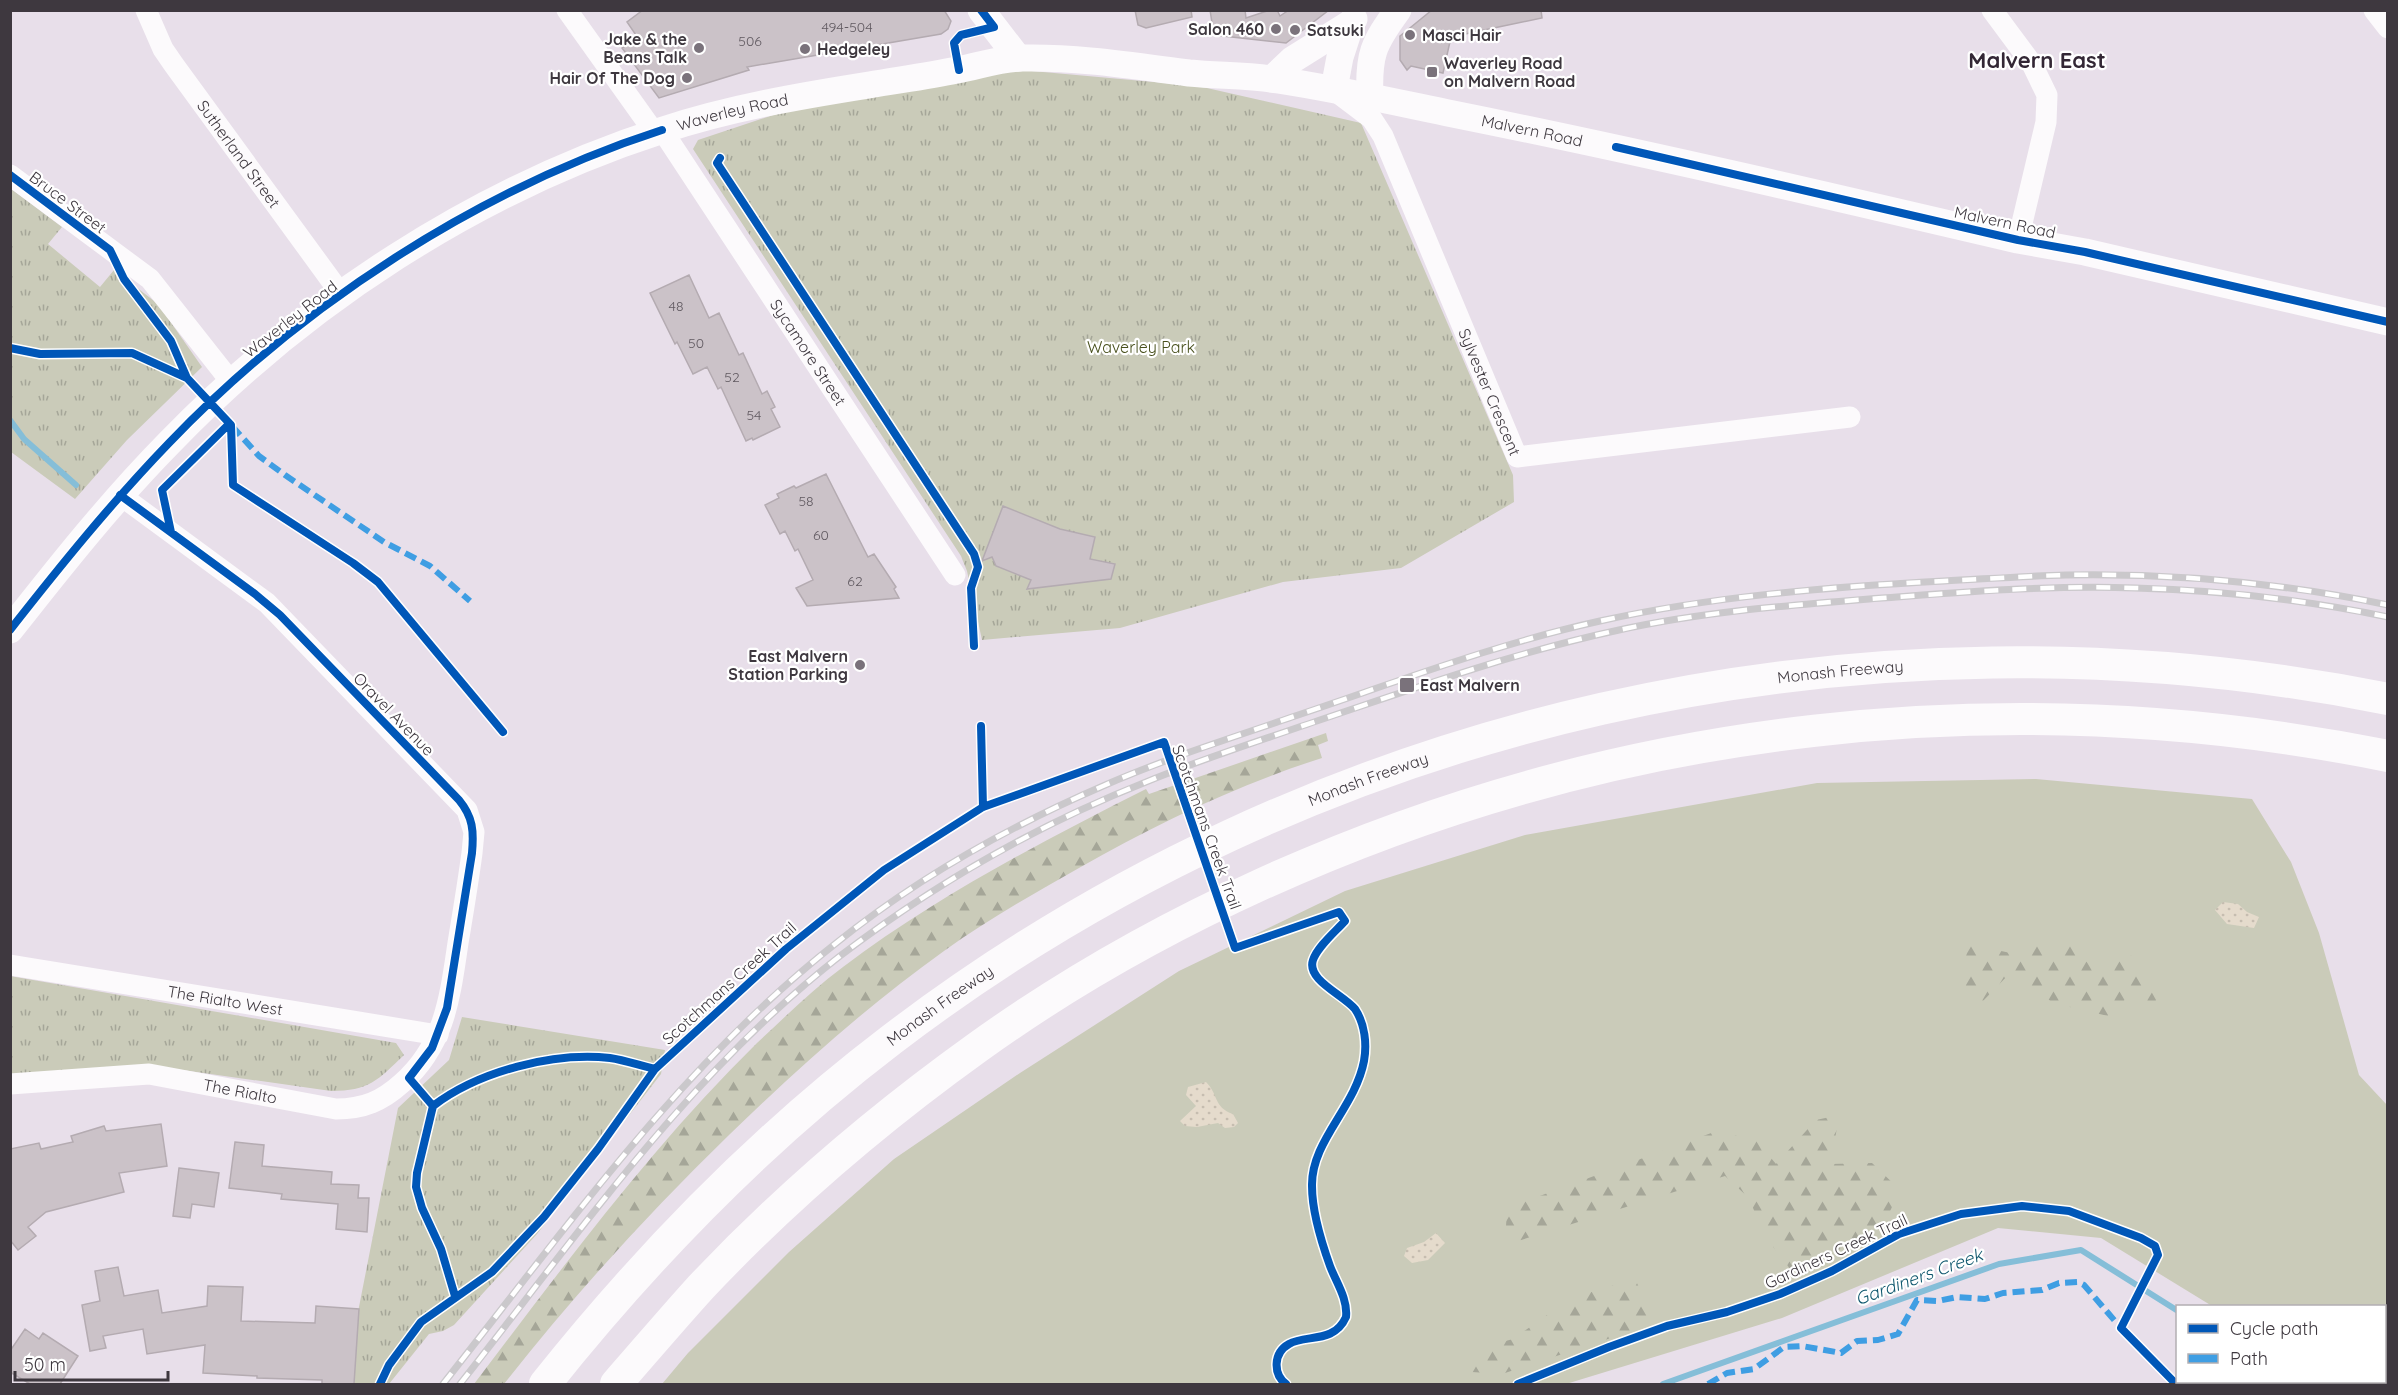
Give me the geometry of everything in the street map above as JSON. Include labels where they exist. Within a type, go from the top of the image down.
[{"type":"highway","name":"Monash Freeway","points":[[546,1384],[657,1252],[711,1197],[826,1091],[892,1039],[1011,956],[1137,881],[1213,843],[1360,780],[1441,751],[1593,710],[1725,684],[1873,666],[2011,662],[2146,667],[2299,684],[2388,699]]},
{"type":"highway","points":[[616,1384],[701,1288],[806,1185],[880,1122],[980,1045],[1039,1005],[1165,931],[1307,864],[1395,828],[1455,807],[1598,767],[1736,740],[1882,723],[2016,718],[2146,723],[2289,739],[2388,756]]},
{"type":"main road","points":[[981,10],[1018,58]]},
{"type":"main road","points":[[1371,109],[1369,81],[1373,53],[1378,38],[1398,10]]},
{"type":"main road","points":[[1272,79],[1292,60],[1358,17]]},
{"type":"main road","points":[[1334,89],[1340,57],[1358,17]]},
{"type":"main road","name":"Waverley Road","points":[[10,630],[120,495],[170,442],[275,345],[341,294],[409,249],[470,214],[571,165],[658,131],[797,97],[1018,58],[1116,63],[1196,74],[1272,79]]},
{"type":"main road","name":"Malvern Road","points":[[1272,79],[1334,89],[1371,109],[1616,147],[2018,240],[2085,252],[2388,322]]},
{"type":"street","name":"Sutherland Street","points":[[146,10],[163,48],[174,65],[341,294]]},
{"type":"street","name":"Sycamore Street","points":[[567,10],[658,131],[955,575]]},
{"type":"street","points":[[1992,10],[2032,64],[2047,94],[2046,122],[2018,240]]},
{"type":"street","points":[[2374,10],[2388,28]]},
{"type":"street","name":"Sylvester Crescent","points":[[1371,109],[1516,457],[1850,417]]},
{"type":"street","name":"Bruce Street","points":[[10,175],[150,279],[217,367],[232,383]]},
{"type":"street","name":"Oravel Avenue","points":[[120,495],[267,603],[467,810],[474,832],[472,853],[447,1008],[438,1035]]},
{"type":"street","name":"The Rialto West","points":[[10,965],[438,1035]]},
{"type":"street","name":"The Rialto","points":[[10,1084],[149,1074],[336,1108],[355,1108],[375,1104],[392,1093],[426,1059],[438,1035]]},
{"type":"green space","name":"Waverley Park","points":[[1021,70],[1198,86],[1361,123],[1513,475],[1514,502],[1401,568],[1283,582],[1120,628],[982,640],[967,571],[961,556],[693,149],[698,140],[800,106]]},
{"type":"green space","points":[[10,188],[62,227],[48,244],[100,287],[114,270],[158,304],[202,367],[127,440],[75,499],[11,452]]},
{"type":"green space","points":[[1326,733],[1328,741],[1318,745],[1322,758],[1228,793],[1138,836],[1010,908],[915,972],[807,1062],[699,1165],[584,1287],[504,1384],[474,1384],[609,1209],[681,1124],[757,1043],[843,967],[952,893],[1146,789],[1149,794]]},
{"type":"green space","points":[[2036,779],[2252,799],[2291,862],[2319,933],[2359,1075],[2387,1105],[2387,1384],[2316,1383],[2386,1383],[2386,1305],[2210,1305],[2101,1238],[1998,1228],[1782,1318],[1566,1384],[662,1384],[688,1353],[789,1252],[894,1159],[1020,1073],[1179,971],[1345,891],[1525,835],[1817,783]]},
{"type":"green space","points":[[1968,944],[2020,955],[2035,946],[2071,946],[2089,964],[2128,950],[2156,1000],[2151,1016],[2128,997],[2108,1016],[2053,1003],[2012,971],[1982,1002],[1962,982]]},
{"type":"green space","points":[[10,976],[396,1043],[404,1055],[387,1071],[364,1086],[331,1091],[147,1065],[11,1075]]},
{"type":"green space","points":[[462,1017],[665,1050],[661,1074],[537,1234],[454,1325],[443,1331],[429,1334],[389,1384],[351,1384],[358,1312],[398,1108],[449,1060]]},
{"type":"green space","points":[[1839,1115],[1831,1164],[1872,1163],[1900,1190],[1883,1226],[1794,1274],[1764,1235],[1749,1198],[1725,1176],[1505,1245],[1507,1208],[1714,1132],[1755,1139],[1776,1164],[1816,1120]]},
{"type":"green space","points":[[1635,1279],[1656,1323],[1502,1374],[1472,1372],[1476,1349],[1513,1339],[1571,1298]]},
{"type":"sand","points":[[2223,902],[2238,904],[2247,912],[2259,917],[2254,928],[2227,924],[2215,910]]},
{"type":"sand","points":[[1206,1082],[1222,1108],[1233,1114],[1238,1123],[1234,1127],[1225,1128],[1218,1123],[1197,1127],[1185,1126],[1180,1121],[1196,1106],[1186,1095],[1188,1087]]},
{"type":"sand","points":[[1436,1233],[1445,1243],[1428,1260],[1412,1263],[1404,1256],[1407,1248],[1424,1242]]},
{"type":"building","points":[[643,10],[944,10],[951,21],[948,29],[941,34],[747,67],[749,70],[659,98],[622,48],[638,38],[627,22]]},
{"type":"building","points":[[1135,10],[1191,10],[1192,17],[1146,28],[1138,25]]},
{"type":"building","points":[[1210,10],[1245,10],[1246,18],[1270,10],[1277,10],[1280,16],[1289,10],[1329,10],[1286,43],[1214,35]]},
{"type":"building","points":[[1432,10],[1541,10],[1542,18],[1451,37],[1443,73],[1411,66],[1407,70],[1400,60],[1400,36]]},
{"type":"building","points":[[689,275],[709,318],[719,313],[739,355],[743,353],[762,394],[767,391],[775,407],[771,409],[780,427],[746,441],[721,387],[718,389],[707,367],[693,374],[677,342],[675,344],[650,293]]},
{"type":"building","points":[[826,474],[868,557],[874,554],[896,587],[894,589],[899,598],[807,606],[796,588],[813,580],[798,549],[795,551],[785,531],[780,534],[765,505],[779,498],[777,494]]},
{"type":"building","points":[[1003,506],[1060,529],[1095,537],[1090,559],[1115,564],[1111,579],[1027,589],[1031,580],[996,566],[992,557],[982,561]]},
{"type":"building","points":[[161,1124],[167,1166],[119,1173],[124,1192],[46,1212],[28,1227],[36,1236],[18,1250],[10,1240],[10,1149],[39,1143],[41,1149],[73,1142],[71,1136],[104,1126],[106,1131]]},
{"type":"building","points":[[235,1142],[264,1145],[262,1166],[332,1172],[331,1184],[359,1185],[358,1198],[369,1198],[367,1232],[336,1229],[338,1204],[281,1199],[282,1194],[229,1188]]},
{"type":"building","points":[[179,1168],[219,1173],[214,1207],[192,1204],[190,1218],[173,1216]]},
{"type":"building","points":[[118,1267],[124,1296],[158,1290],[162,1313],[207,1306],[208,1286],[243,1287],[241,1321],[315,1323],[316,1306],[359,1309],[354,1384],[322,1384],[322,1380],[257,1378],[257,1376],[203,1373],[205,1345],[147,1354],[143,1329],[103,1336],[106,1348],[90,1351],[82,1305],[100,1301],[95,1271]]},
{"type":"building","points":[[25,1329],[39,1339],[43,1333],[78,1356],[60,1384],[30,1384],[10,1372],[10,1351]]},
{"type":"waterway","points":[[10,420],[24,439],[76,485]]},
{"type":"waterway","name":"Gardiners Creek","points":[[1663,1384],[1999,1264],[2081,1250],[2176,1310]]},
{"type":"railway","points":[[443,1384],[626,1152],[725,1043],[779,992],[866,920],[930,876],[1032,819],[1126,776],[1407,678],[1522,641],[1643,612],[1728,599],[1901,583],[2106,575],[2187,578],[2268,585],[2388,605]]},
{"type":"railway","points":[[460,1384],[637,1158],[733,1051],[785,1002],[875,930],[987,858],[1065,817],[1165,774],[1499,661],[1619,630],[1717,613],[1945,593],[2103,587],[2199,591],[2262,597],[2388,617]]},
{"type":"marked path","points":[[232,426],[259,456],[384,542],[430,566],[470,601]]},
{"type":"marked path","points":[[1708,1384],[1727,1373],[1754,1369],[1784,1347],[1802,1346],[1841,1353],[1857,1341],[1878,1340],[1898,1334],[1917,1300],[1938,1301],[1957,1297],[1985,1299],[2003,1293],[2042,1290],[2059,1283],[2078,1282],[2084,1285],[2121,1328]]},
{"type":"cycle path","points":[[959,70],[954,43],[961,35],[994,27],[981,10]]},
{"type":"cycle path","points":[[10,630],[127,488],[221,392],[276,344],[335,299],[396,257],[460,219],[526,184],[594,155],[662,130]]},
{"type":"cycle path","points":[[1616,147],[2018,240],[2085,252],[2388,322]]},
{"type":"cycle path","points":[[720,158],[717,163],[974,554],[978,567],[971,588],[974,646]]},
{"type":"cycle path","points":[[10,175],[110,250],[124,279],[171,341],[187,378]]},
{"type":"cycle path","points":[[10,348],[40,354],[132,353],[187,378],[231,425],[233,485],[353,563],[378,582],[503,732]]},
{"type":"cycle path","points":[[171,532],[162,490],[229,424]]},
{"type":"cycle path","points":[[120,495],[280,615],[459,800],[470,818],[473,838],[472,853],[447,1008],[432,1048],[409,1078],[433,1106],[417,1173],[416,1187],[422,1208],[441,1249],[455,1296]]},
{"type":"cycle path","points":[[981,726],[983,807]]},
{"type":"cycle path","name":"Scotchmans Creek Trail","points":[[380,1384],[389,1365],[421,1322],[492,1272],[544,1217],[598,1149],[655,1069],[786,949],[884,870],[983,807],[1164,742],[1235,948],[1339,912],[1345,921],[1319,950],[1312,967],[1320,981],[1355,1009],[1363,1028],[1365,1054],[1352,1094],[1318,1154],[1312,1186],[1323,1247],[1343,1297],[1346,1317],[1341,1326],[1327,1335],[1296,1341],[1284,1348],[1278,1358],[1277,1369],[1286,1384]]},
{"type":"cycle path","points":[[433,1106],[472,1083],[494,1074],[541,1061],[565,1058],[610,1058],[655,1069]]},
{"type":"cycle path","name":"Gardiners Creek Trail","points":[[1518,1384],[1667,1326],[1727,1312],[1780,1294],[1832,1271],[1899,1234],[1961,1214],[2022,1206],[2069,1211],[2141,1238],[2155,1246],[2158,1255],[2121,1328],[2176,1384]]},
{"type":"place","name":"Salon 460","points":[[1276,29]]},
{"type":"place","name":"Satsuki","points":[[1295,30]]},
{"type":"place","name":"Masci Hair","points":[[1410,35]]},
{"type":"place","name":"Jake & the Beans Talk","points":[[699,48]]},
{"type":"place","name":"Hedgeley","points":[[805,49]]},
{"type":"place","name":"Waverley Road on Malvern Road","points":[[1432,72]]},
{"type":"place","name":"Hair Of The Dog","points":[[687,78]]},
{"type":"place","name":"East Malvern Station Parking","points":[[860,665]]},
{"type":"place","name":"East Malvern","points":[[1407,685]]},
{"type":"district","name":"Malvern East","points":[[2037,60]]}]
